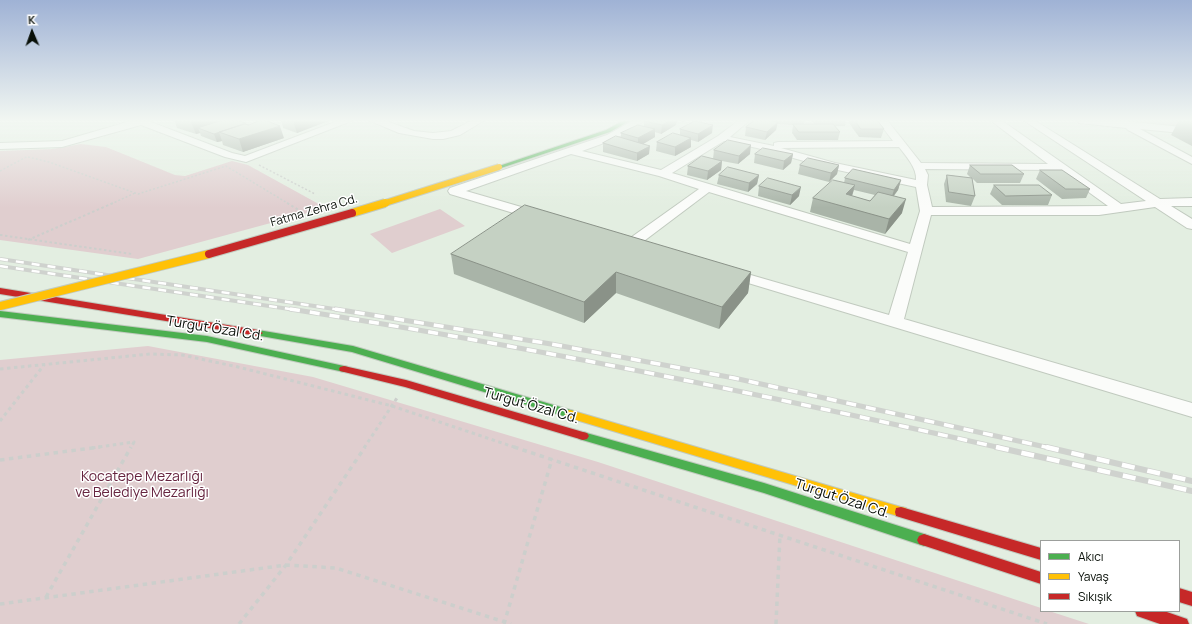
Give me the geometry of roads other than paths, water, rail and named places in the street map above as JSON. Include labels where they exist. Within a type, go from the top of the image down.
[{"type":"main road","name":"Fatma Zehra Cd.","points":[[0,306],[179,262],[411,196],[539,149]]},
{"type":"main road","name":"Fatma Zehra Cd.","points":[[0,300],[76,283],[158,262],[552,149]]},
{"type":"main road","name":"Turgut Özal Cd.","points":[[0,291],[353,349],[1040,554]]},
{"type":"main road","name":"Turgut Özal Cd.","points":[[0,314],[207,339],[406,384],[764,488],[1040,578]]},
{"type":"main road","points":[[1180,595],[1192,599]]},
{"type":"main road","points":[[1145,612],[1182,624]]},
{"type":"street","points":[[214,149],[246,159],[272,149]]},
{"type":"street","points":[[554,221],[454,191],[576,149]]},
{"type":"street","points":[[663,174],[704,149]]},
{"type":"street","points":[[773,149],[833,166],[921,185]]},
{"type":"street","points":[[895,322],[926,211],[921,185],[922,175],[918,166],[906,149]]},
{"type":"street","points":[[1035,149],[1058,167],[1117,207]]},
{"type":"street","points":[[1072,149],[1192,225]]},
{"type":"street","points":[[1170,149],[1192,161]]},
{"type":"street","points":[[571,151],[663,174],[915,250]]},
{"type":"street","points":[[918,166],[1058,167]]},
{"type":"street","points":[[631,244],[707,188]]},
{"type":"street","points":[[926,211],[1099,211],[1117,207],[1158,203],[1192,202]]},
{"type":"street","points":[[615,239],[646,248]]},
{"type":"street","points":[[714,268],[1192,410]]},
{"type":"railway","points":[[0,259],[341,310]]},
{"type":"railway","points":[[0,266],[296,310]]},
{"type":"railway","points":[[290,309],[379,323],[647,372],[1001,448]]},
{"type":"railway","points":[[335,309],[551,344],[734,378],[1050,448]]},
{"type":"railway","points":[[996,447],[1192,491]]},
{"type":"railway","points":[[1046,447],[1192,481]]},
{"type":"park label","name":"Kocatepe Mezarlığı ve Belediye Mezarlığı","points":[[142,486]]}]
